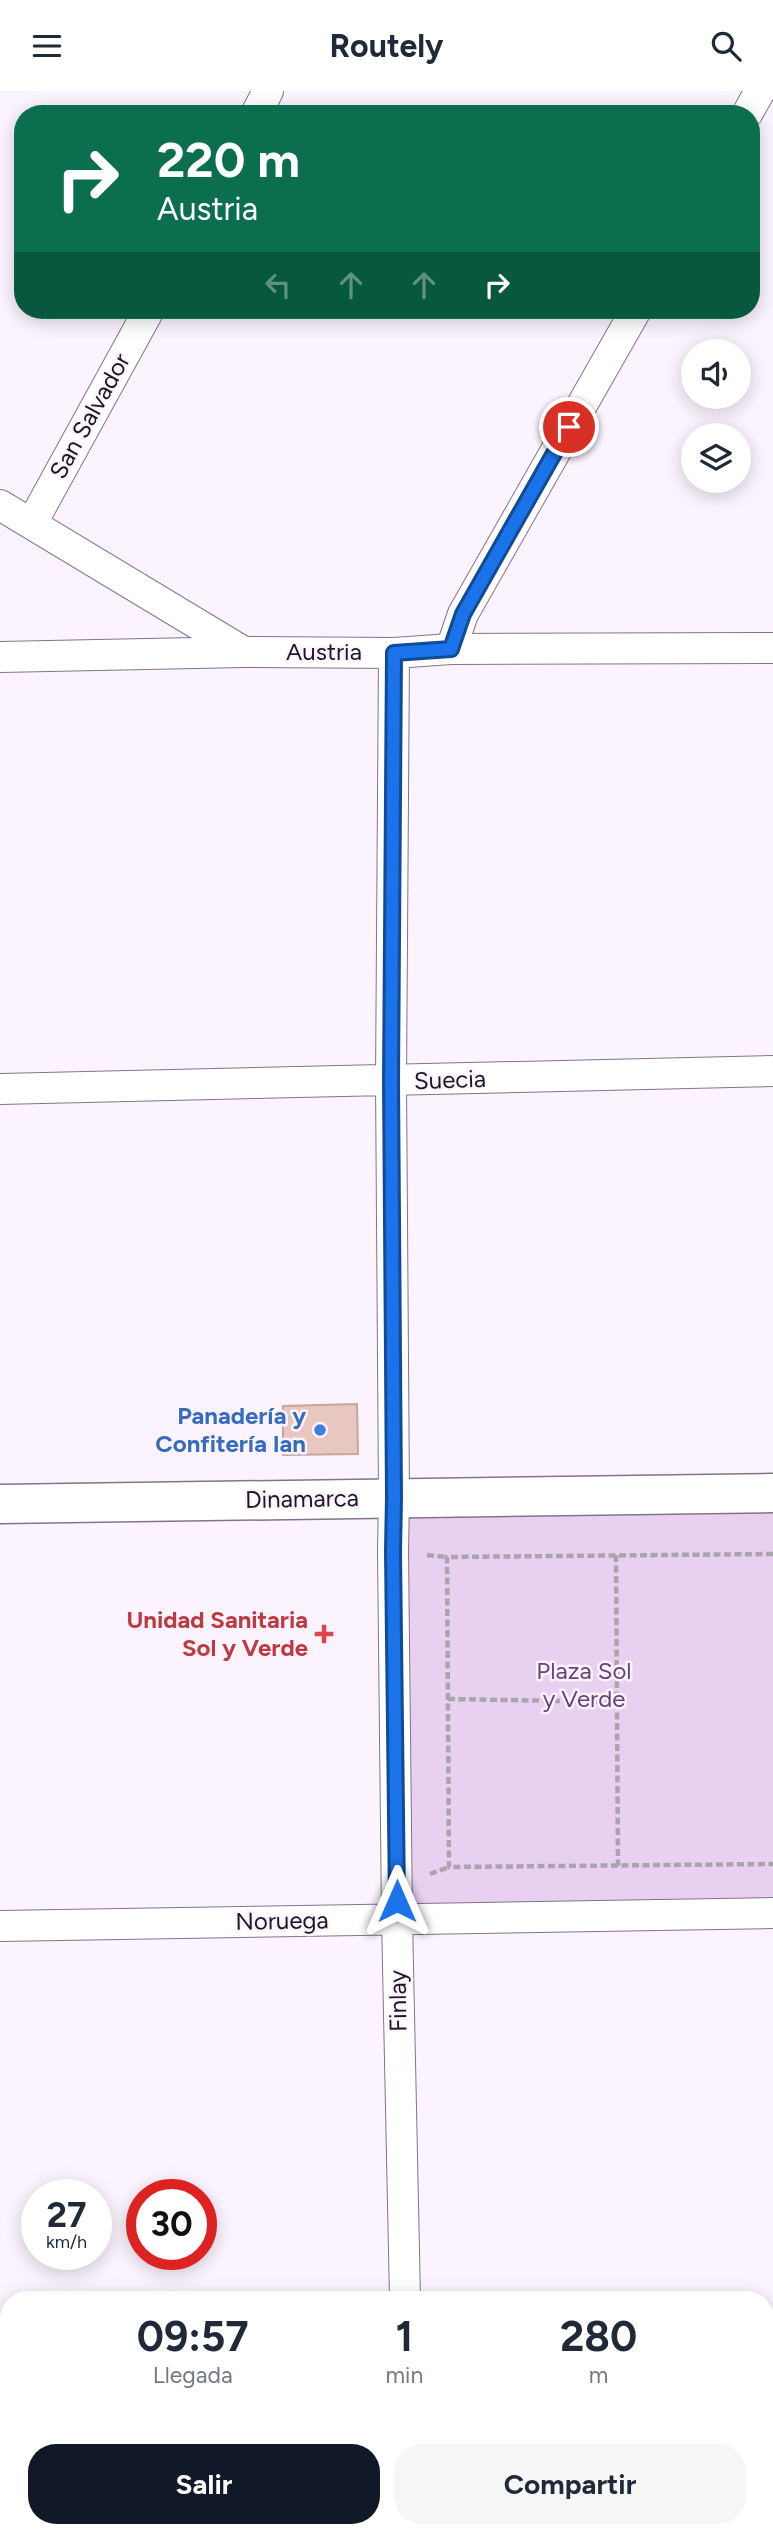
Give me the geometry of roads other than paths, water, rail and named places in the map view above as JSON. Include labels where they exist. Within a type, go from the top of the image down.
[{"type":"street","name":"San Salvador","points":[[32,523],[144,319]]},
{"type":"street","points":[[451,649],[463,614],[631,319]]},
{"type":"street","points":[[0,505],[244,652]]},
{"type":"street","name":"Austria","points":[[0,656],[244,652],[394,653],[451,649],[773,648]]},
{"type":"street","name":"Finlay","points":[[394,653],[391,1081],[393,1552],[405,2291]]},
{"type":"street","name":"Suecia","points":[[0,1089],[773,1071]]},
{"type":"street","name":"Dinamarca","points":[[0,1504],[773,1493]]},
{"type":"street","name":"Noruega","points":[[0,1926],[773,1913]]},
{"type":"place","name":"Panadería y Confitería Ian","points":[[320,1430]]},
{"type":"place","name":"Unidad Sanitaria Sol y Verde","points":[[324,1634]]},
{"type":"park label","name":"Plaza Sol y Verde","points":[[584,1685]]}]
